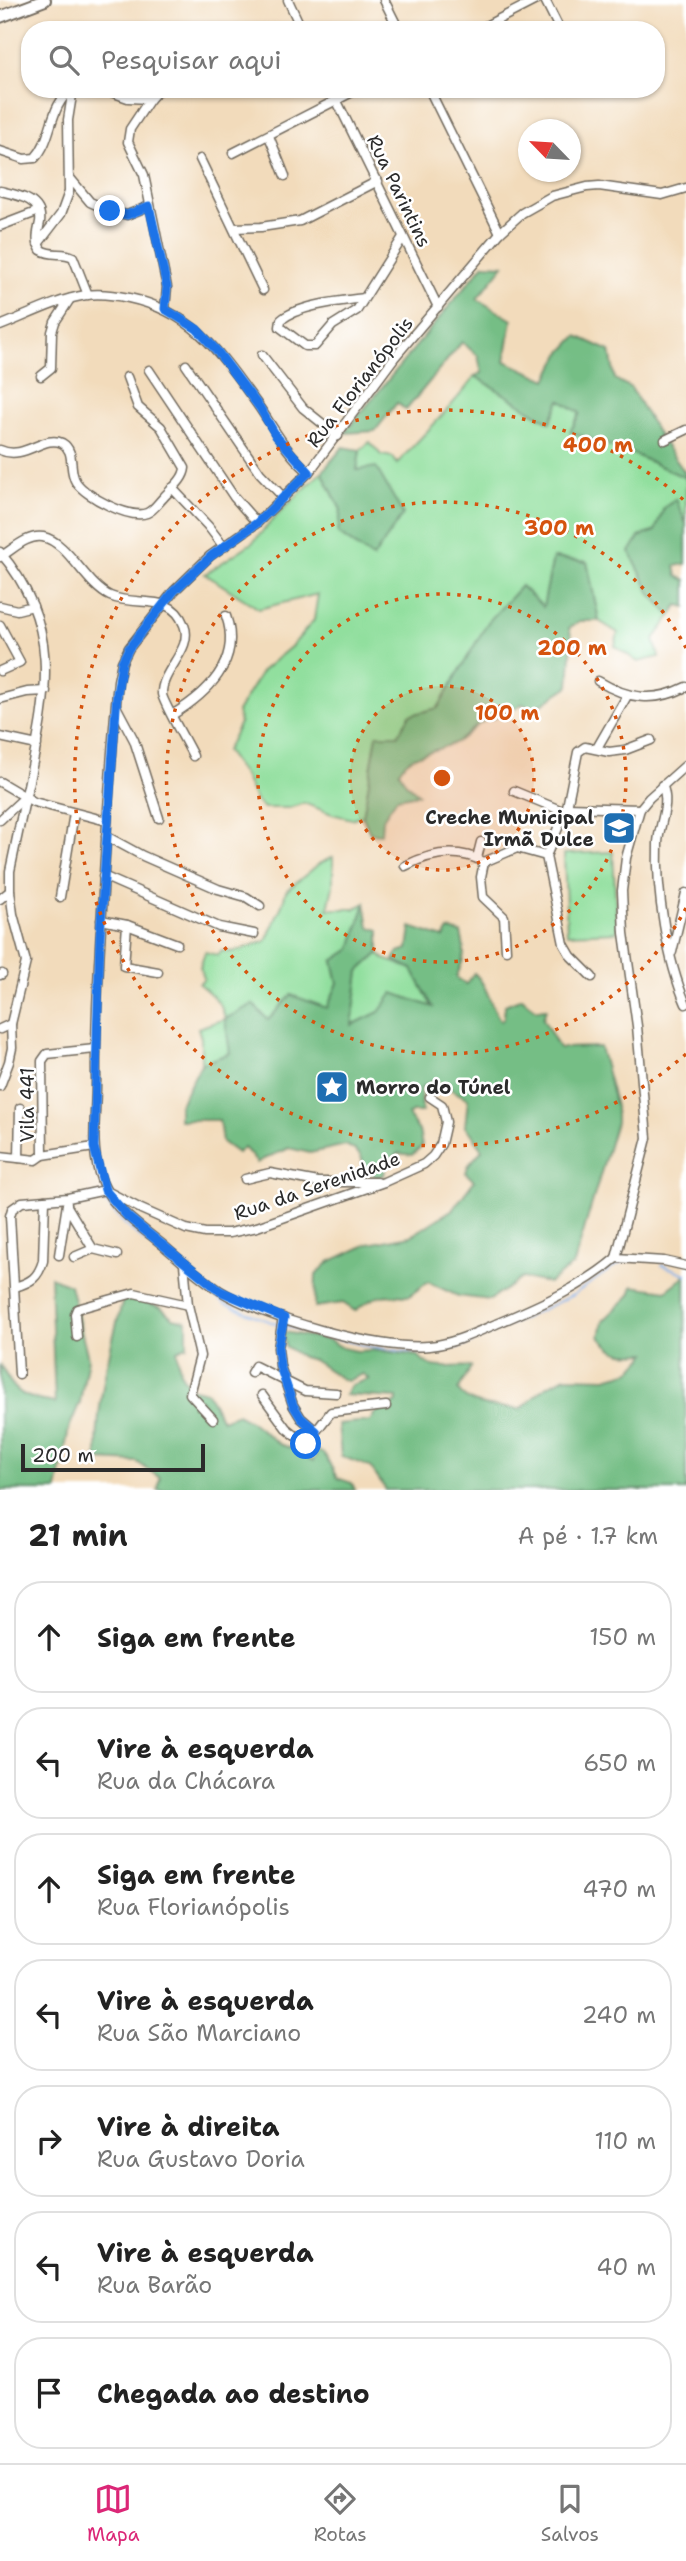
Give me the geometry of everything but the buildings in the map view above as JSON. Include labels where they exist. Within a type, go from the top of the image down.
[{"type":"main road","points":[[0,17],[45,0]]},
{"type":"street","points":[[288,0],[298,21]]},
{"type":"street","points":[[384,0],[394,21]]},
{"type":"street","points":[[496,21],[537,0]]},
{"type":"street","points":[[545,0],[556,21]]},
{"type":"street","points":[[0,151],[24,159],[38,155],[62,98]]},
{"type":"street","points":[[38,244],[54,226],[66,204],[70,178],[68,128],[72,98]]},
{"type":"street","points":[[128,98],[150,99],[128,134],[128,142],[144,175],[167,287],[165,309]]},
{"type":"street","points":[[233,153],[340,98]]},
{"type":"street","points":[[433,98],[500,233]]},
{"type":"street","name":"Rua Parintins","points":[[336,100],[438,307]]},
{"type":"street","points":[[269,136],[285,176]]},
{"type":"street","points":[[200,159],[263,290]]},
{"type":"street","points":[[70,178],[90,202],[110,211],[127,215],[149,206]]},
{"type":"street","points":[[235,228],[300,221],[377,181]]},
{"type":"street","name":"Rua Florianópolis","points":[[105,1190],[94,1147],[95,1049],[103,876],[118,681],[122,662],[129,648],[197,567],[257,523],[309,472],[394,358],[500,233],[536,203],[568,190],[599,186],[662,195],[686,188]]},
{"type":"street","points":[[0,191],[29,199],[39,211],[38,244],[46,253],[66,253],[73,257],[88,295]]},
{"type":"street","points":[[0,226],[39,211]]},
{"type":"street","points":[[364,298],[335,302],[286,316],[281,320],[280,327],[305,346],[315,346],[333,325],[357,310],[403,237]]},
{"type":"street","points":[[0,326],[35,310],[88,295],[117,295],[165,309],[197,329],[217,351],[260,408],[276,436],[309,472]]},
{"type":"street","points":[[41,376],[51,368],[52,332],[55,322],[70,299]]},
{"type":"street","points":[[262,355],[303,408],[338,436]]},
{"type":"street","points":[[186,365],[260,473],[284,498]]},
{"type":"street","points":[[149,370],[229,491],[257,523]]},
{"type":"street","points":[[0,450],[15,454],[51,442],[64,444],[69,451],[71,470],[77,485],[117,509],[131,514],[152,510],[183,477],[185,468],[158,422],[138,407],[127,377]]},
{"type":"street","points":[[665,440],[686,430]]},
{"type":"street","points":[[172,488],[225,547]]},
{"type":"street","points":[[0,1086],[12,1048],[11,1024],[26,962],[10,891],[10,871],[46,691],[44,645],[33,606],[15,570],[1,555],[32,538],[46,538],[111,596],[165,603],[178,615],[186,630],[183,646],[171,667],[162,692],[164,704],[193,755]]},
{"type":"street","points":[[0,606],[17,610],[33,606]]},
{"type":"street","points":[[172,715],[188,705],[213,683],[220,673],[228,657],[231,639],[226,616]]},
{"type":"street","points":[[0,625],[2,636],[15,650],[19,664],[0,671]]},
{"type":"street","points":[[598,681],[627,696],[664,694],[686,687]]},
{"type":"street","points":[[0,699],[27,692],[46,691]]},
{"type":"street","points":[[597,748],[627,696]]},
{"type":"street","points":[[117,708],[134,740],[159,818]]},
{"type":"street","points":[[0,737],[37,745]]},
{"type":"street","points":[[592,977],[568,952],[564,944],[546,856],[566,809],[578,752],[584,747],[609,752],[625,750],[651,740]]},
{"type":"street","points":[[19,1374],[10,1216],[12,1209],[22,1202],[68,1202],[105,1190],[128,1217],[220,1291],[284,1318],[370,1341],[403,1346],[430,1346],[463,1338],[574,1287],[598,1273],[616,1258],[647,1138],[637,1026],[624,933],[622,891],[626,858],[640,809],[662,785],[686,765]]},
{"type":"street","points":[[0,782],[34,802],[107,821]]},
{"type":"street","points":[[662,785],[666,800],[658,845],[661,890],[674,975],[686,1004]]},
{"type":"street","points":[[514,791],[566,809],[640,809]]},
{"type":"street","points":[[0,820],[25,797]]},
{"type":"street","points":[[60,897],[74,813]]},
{"type":"street","points":[[106,836],[144,856],[218,889],[246,897],[260,906]]},
{"type":"street","points":[[481,842],[483,897],[504,916],[506,950]]},
{"type":"street","points":[[405,866],[434,854],[451,853],[480,860],[517,848],[546,856]]},
{"type":"street","points":[[103,876],[219,927],[254,934]]},
{"type":"street","points":[[0,899],[10,891]]},
{"type":"street","points":[[671,958],[686,893]]},
{"type":"street","points":[[101,920],[127,925],[177,944]]},
{"type":"street","points":[[127,925],[125,967],[158,972]]},
{"type":"street","points":[[0,1029],[11,1024]]},
{"type":"street","name":"Vila 441","points":[[94,1147],[43,1155],[43,1057],[47,1054],[95,1049]]},
{"type":"street","name":"Rua da Serenidade","points":[[105,1190],[149,1213],[205,1233],[229,1233],[257,1227],[384,1182],[424,1164],[441,1144],[445,1132],[442,1105],[430,1097]]},
{"type":"street","points":[[19,1158],[20,1108]]},
{"type":"street","points":[[0,1156],[36,1160],[43,1155]]},
{"type":"street","points":[[245,1179],[270,1173],[318,1182],[384,1182]]},
{"type":"street","points":[[15,1287],[31,1282],[41,1269],[45,1200]]},
{"type":"street","points":[[68,1202],[93,1249]]},
{"type":"street","points":[[59,1255],[68,1202]]},
{"type":"street","points":[[74,1257],[93,1249],[117,1255]]},
{"type":"street","points":[[616,1258],[664,1261],[686,1266]]},
{"type":"street","points":[[184,1264],[188,1306],[200,1356],[190,1394],[213,1419]]},
{"type":"street","points":[[77,1337],[77,1309],[127,1294],[141,1294],[188,1306]]},
{"type":"street","points":[[284,1318],[278,1356],[296,1412],[316,1431]]},
{"type":"street","points":[[251,1373],[255,1366],[305,1391],[336,1393]]},
{"type":"street","points":[[262,1395],[286,1428],[304,1443],[309,1443],[327,1415],[334,1410],[386,1406]]},
{"type":"green space","points":[[484,264],[504,265],[477,299],[512,320],[505,361],[547,380],[560,354],[577,336],[610,351],[615,379],[631,388],[686,478],[631,453],[570,432],[580,413],[560,400],[550,422],[475,376],[482,373],[478,356],[462,342],[406,410],[397,403],[375,431],[344,433]]},
{"type":"green space","points":[[475,376],[549,422],[560,400],[580,413],[570,432],[631,453],[686,478],[686,524],[675,499],[664,508],[655,531],[639,537],[651,594],[671,616],[654,639],[659,657],[638,662],[615,646],[618,633],[599,621],[587,562],[553,558],[543,608],[521,586],[489,622],[438,708],[410,715],[398,735],[377,735],[363,817],[352,819],[304,803],[289,808],[264,808],[256,801],[244,776],[226,751],[240,723],[237,712],[262,671],[293,645],[314,620],[318,594],[259,609],[205,574],[253,542],[322,472],[341,510],[338,533],[373,558],[357,470],[360,450],[370,442],[381,455],[393,457],[397,464]]},
{"type":"green space","points":[[343,447],[360,450],[357,470],[376,467],[403,514],[373,558],[338,533],[341,510],[322,472]]},
{"type":"green space","points":[[676,499],[686,524],[686,564],[675,566],[677,576],[686,580],[686,607],[678,605],[671,616],[651,594],[630,552],[639,537],[655,531],[664,508]]},
{"type":"green space","points":[[553,558],[587,562],[599,621],[580,621],[569,628],[572,639],[569,686],[536,708],[522,704],[512,710],[506,703],[498,707],[496,718],[480,723],[458,741],[418,755],[404,764],[399,771],[406,783],[419,794],[397,798],[382,820],[381,834],[370,833],[363,817],[377,735],[398,735],[410,715],[438,708],[488,622],[521,586],[543,607]]},
{"type":"green space","points":[[613,852],[617,932],[567,934],[564,854]]},
{"type":"green space","points":[[333,857],[333,886],[328,909],[354,909],[365,903],[351,949],[333,961],[338,983],[327,1009],[268,1020],[230,1053],[201,1064],[201,1038],[198,1028],[225,1019],[219,1003],[199,984],[204,978],[200,968],[205,952],[217,955],[222,951],[234,952],[266,941],[286,891],[320,863]]},
{"type":"green space","points":[[365,903],[369,927],[379,930],[379,953],[359,971],[352,1025],[379,1012],[393,993],[433,1007],[412,969],[394,960],[398,952],[408,949],[411,927],[444,938],[449,930],[461,933],[464,946],[463,960],[456,977],[466,984],[474,973],[483,984],[501,1021],[505,1005],[522,998],[536,1010],[546,1009],[543,1019],[559,1048],[600,1047],[616,1107],[616,1122],[574,1264],[549,1283],[522,1278],[490,1300],[458,1296],[428,1282],[409,1296],[380,1296],[355,1311],[343,1303],[315,1307],[316,1275],[329,1262],[368,1244],[411,1236],[453,1209],[474,1181],[466,1173],[468,1166],[482,1150],[465,1127],[468,1099],[434,1080],[421,1088],[422,1112],[408,1115],[419,1131],[422,1146],[412,1155],[398,1153],[386,1164],[384,1175],[377,1177],[363,1168],[359,1154],[346,1145],[310,1153],[289,1148],[257,1163],[244,1147],[237,1153],[222,1142],[219,1120],[179,1120],[179,1106],[201,1064],[230,1053],[225,1019],[253,1004],[268,1020],[291,995],[327,1008],[338,983],[333,961],[351,949]]},
{"type":"green space","points":[[379,953],[384,959],[412,969],[433,1008],[379,1012],[352,1025],[359,971]]},
{"type":"green space","points":[[685,1273],[686,1490],[386,1490],[370,1467],[341,1456],[338,1424],[370,1421],[375,1413],[397,1402],[397,1398],[345,1395],[351,1385],[369,1379],[363,1374],[349,1380],[342,1379],[285,1346],[284,1332],[329,1340],[343,1348],[357,1351],[377,1350],[419,1356],[424,1362],[436,1367],[471,1367],[458,1390],[463,1396],[486,1406],[521,1409],[544,1388],[565,1377],[606,1378],[631,1371],[647,1353],[626,1353],[611,1348],[600,1337],[603,1321],[630,1295],[633,1286],[666,1291],[684,1277]]},
{"type":"green space","points":[[50,1277],[70,1285],[88,1358],[80,1402],[69,1428],[57,1490],[0,1490],[0,1364],[21,1393],[55,1403]]},
{"type":"green space","points":[[124,1296],[160,1307],[173,1318],[187,1321],[187,1346],[177,1350],[180,1372],[190,1388],[207,1392],[222,1420],[237,1414],[279,1444],[308,1454],[313,1461],[318,1451],[325,1455],[337,1478],[352,1483],[355,1490],[158,1490],[160,1478],[137,1462],[97,1460],[101,1398]]},
{"type":"waterway","points":[[101,1194],[117,1216],[180,1269]]},
{"type":"waterway","points":[[285,1326],[367,1346],[428,1353],[464,1346],[573,1295],[625,1262]]},
{"type":"waterway","points":[[662,1265],[686,1274]]},
{"type":"waterway","points":[[190,1277],[225,1304],[279,1325]]},
{"type":"place","name":"Creche Municipal Irmã Dulce","points":[[619,828]]},
{"type":"place","name":"Morro do Túnel","points":[[332,1087]]},
{"type":"route","points":[[110,211],[127,215],[149,206],[167,287],[165,309],[197,329],[217,351],[260,408],[276,436],[309,472],[257,523],[186,578],[144,627],[122,662],[118,681],[100,936],[95,1049],[96,1160],[105,1190],[128,1217],[220,1291],[284,1318],[278,1356],[293,1405],[301,1418],[316,1431],[306,1444]]}]
